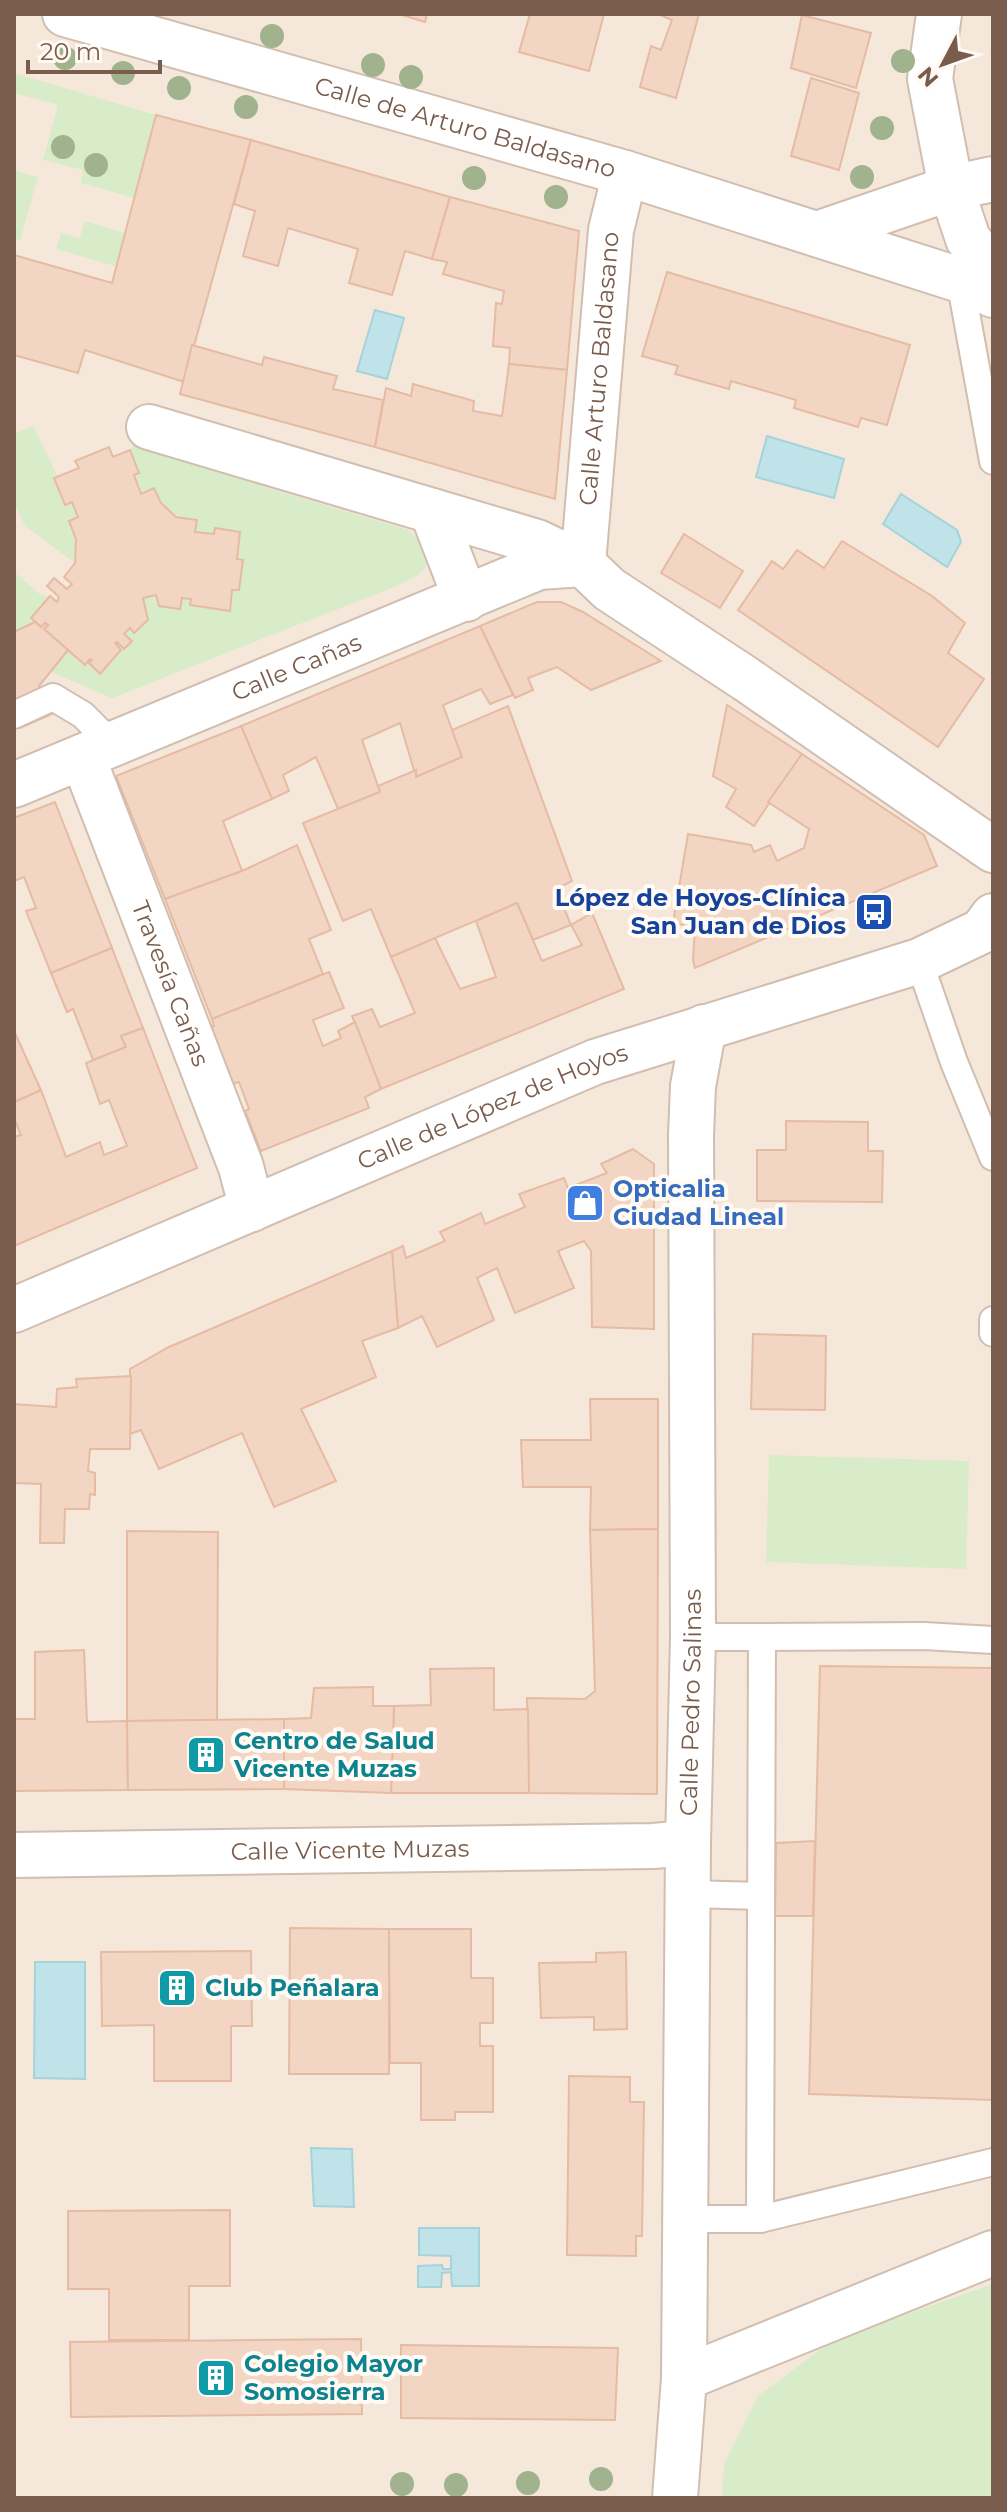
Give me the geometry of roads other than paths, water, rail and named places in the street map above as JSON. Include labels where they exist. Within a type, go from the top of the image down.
[{"type":"street","name":"Calle de Arturo Baldasano","points":[[65,14],[625,173],[982,282]]},
{"type":"street","points":[[939,14],[930,79],[951,188],[982,282]]},
{"type":"street","name":"Calle Arturo Baldasano","points":[[583,564],[611,230],[625,173]]},
{"type":"street","points":[[817,234],[951,188],[993,179]]},
{"type":"street","points":[[149,427],[537,542],[583,564],[609,589],[746,679],[993,850]]},
{"type":"street","points":[[432,511],[466,599]]},
{"type":"street","name":"Calle Cañas","points":[[14,785],[539,567],[583,564]]},
{"type":"street","name":"Travesía Cañas","points":[[98,751],[241,1167],[252,1209]]},
{"type":"street","name":"Calle de López de Hoyos","points":[[14,1310],[595,1062],[919,961],[989,927]]},
{"type":"street","name":"Calle Pedro Salinas","points":[[675,2498],[684,2378],[688,1843],[693,1637],[691,1135],[693,1086],[704,1027]]},
{"type":"street","name":"Calle Vicente Muzas","points":[[14,1855],[688,1843]]},
{"type":"street","points":[[684,2378],[993,2253]]},
{"type":"lane","points":[[982,282],[993,461]]},
{"type":"lane","points":[[14,715],[53,697],[83,715],[98,751]]},
{"type":"lane","points":[[919,961],[954,1062],[993,1157]]},
{"type":"lane","points":[[993,1320],[993,1333]]},
{"type":"lane","points":[[693,1637],[924,1636],[993,1640]]},
{"type":"lane","points":[[760,2219],[762,1637]]},
{"type":"lane","points":[[688,1894],[761,1896]]},
{"type":"lane","points":[[685,2219],[760,2219],[993,2162]]},
{"type":"water","points":[[375,310],[404,318],[387,379],[357,371]]},
{"type":"water","points":[[767,436],[844,459],[834,498],[756,477]]},
{"type":"water","points":[[901,494],[957,530],[961,542],[947,567],[883,524]]},
{"type":"water","points":[[35,1962],[85,1962],[85,2079],[34,2078]]},
{"type":"water","points":[[311,2148],[352,2149],[354,2207],[314,2206]]},
{"type":"water","points":[[419,2228],[479,2228],[479,2286],[452,2286],[451,2272],[442,2273],[441,2287],[418,2287],[418,2266],[442,2265],[443,2269],[451,2269],[451,2256],[419,2255]]},
{"type":"place","name":"López de Hoyos-Clínica San Juan de Dios","points":[[874,912]]},
{"type":"place","name":"Opticalia Ciudad Lineal","points":[[585,1203]]},
{"type":"place","name":"Centro de Salud Vicente Muzas","points":[[206,1755]]},
{"type":"place","name":"Club Peñalara","points":[[177,1988]]},
{"type":"place","name":"Colegio Mayor Somosierra","points":[[216,2378]]}]
